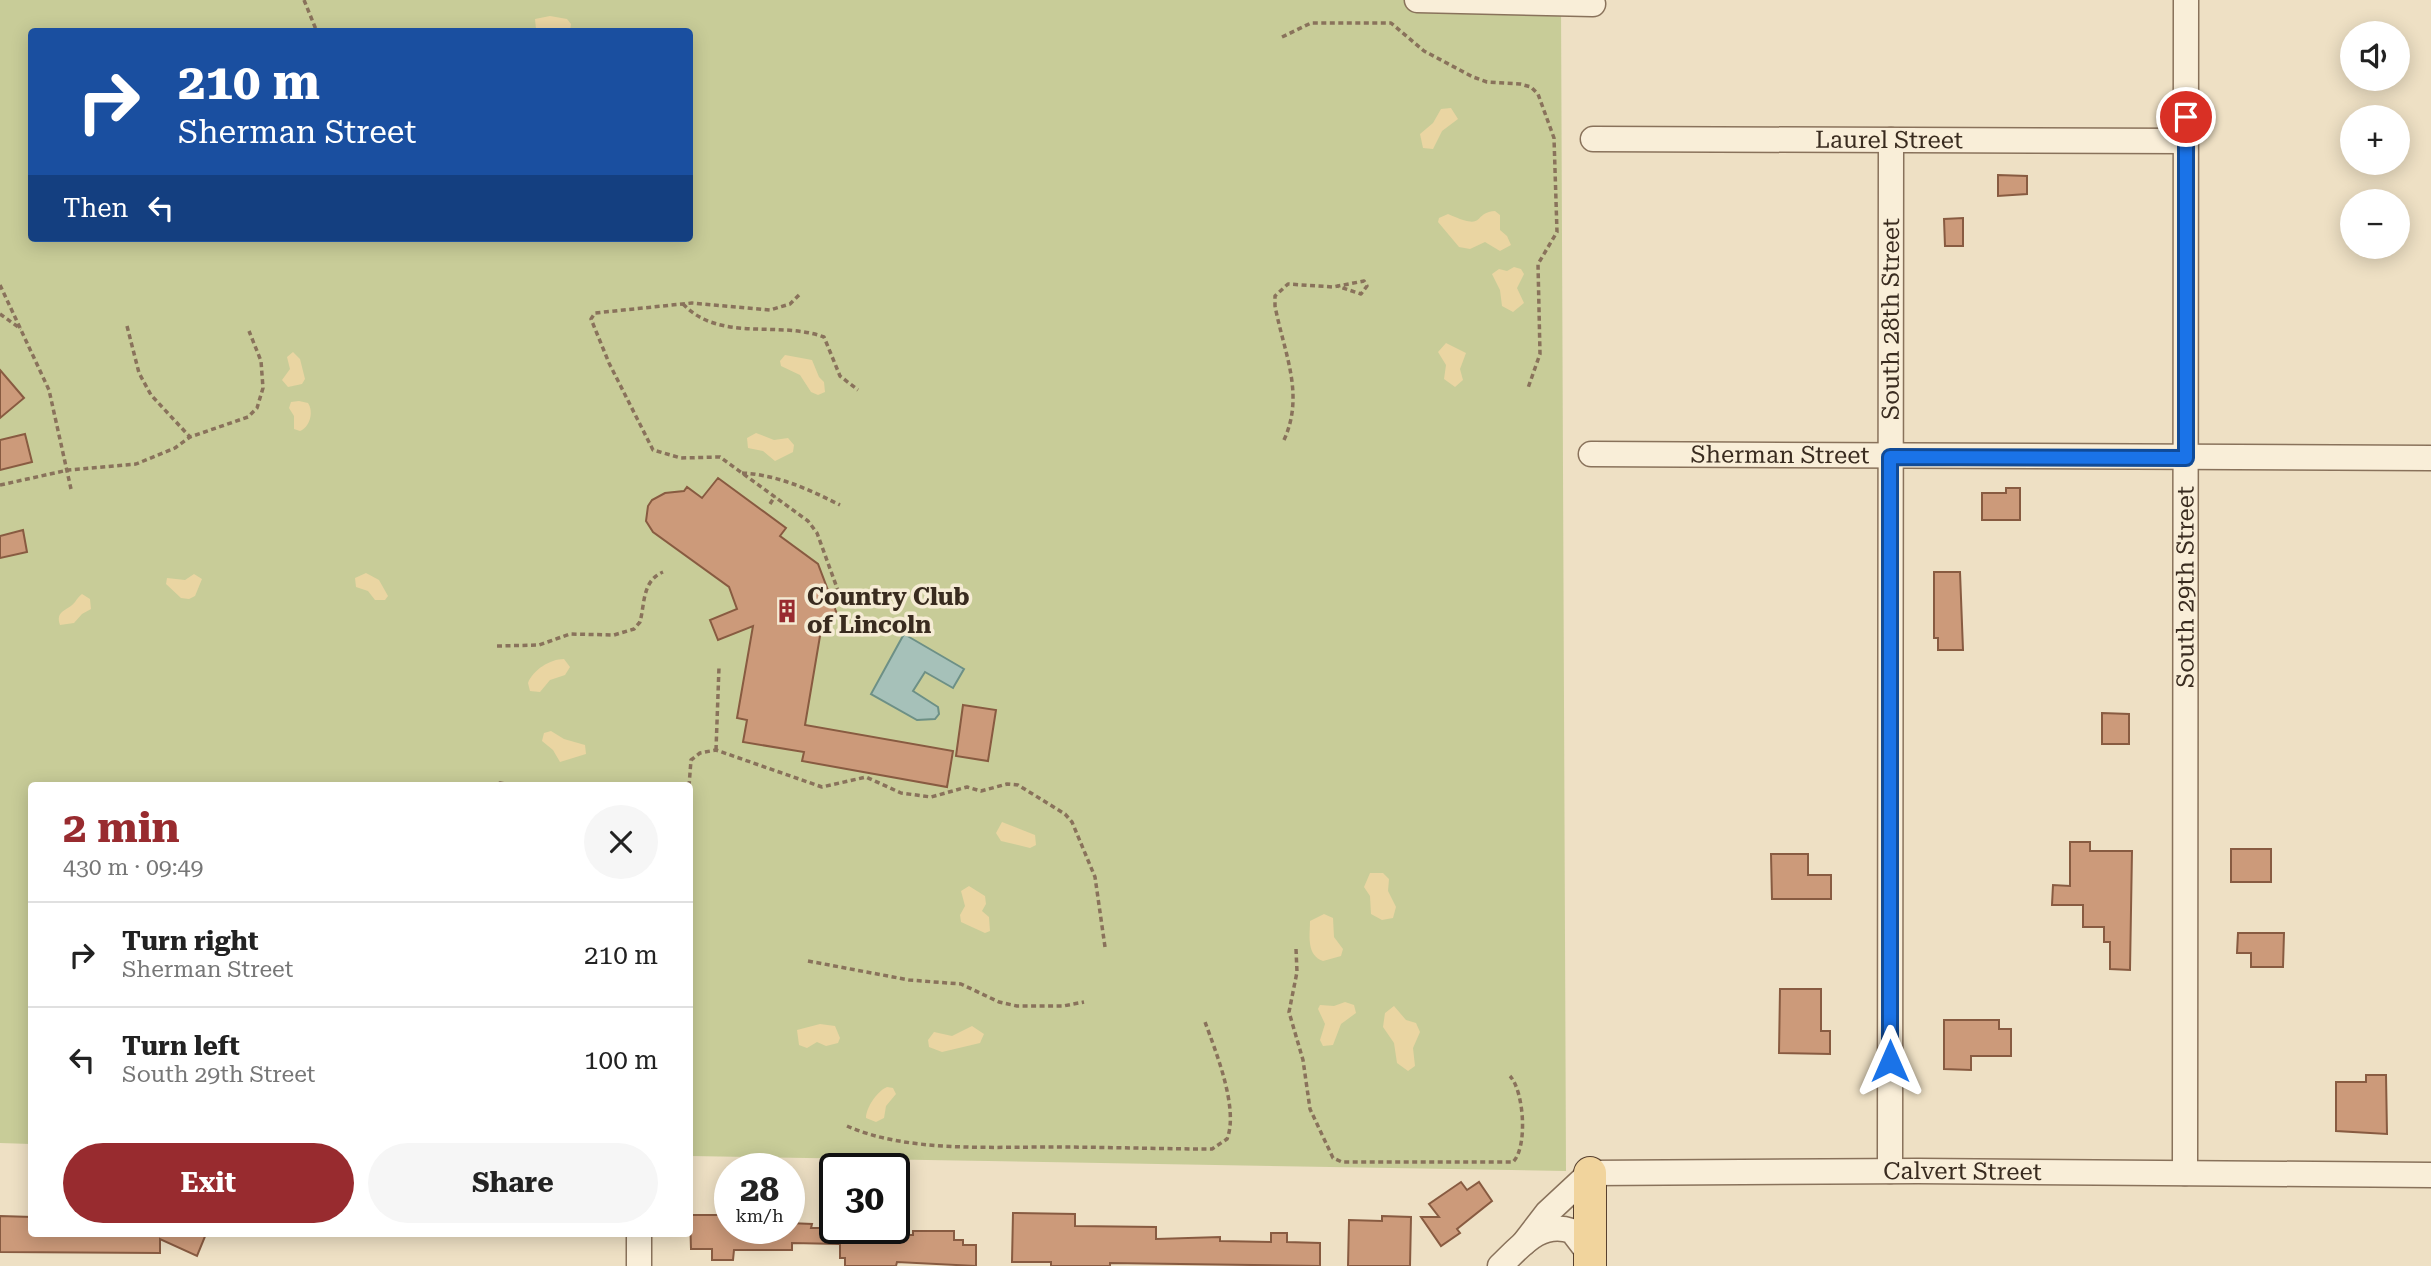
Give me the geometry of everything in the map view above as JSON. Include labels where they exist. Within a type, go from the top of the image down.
[{"type":"main road","points":[[1590,1172],[1590,1265]]},
{"type":"street","points":[[1417,0],[1592,4]]},
{"type":"street","name":"South 29th Street","points":[[2185,1173],[2186,0]]},
{"type":"street","name":"Laurel Street","points":[[1593,139],[2186,141]]},
{"type":"street","name":"South 28th Street","points":[[1890,1171],[1891,140]]},
{"type":"street","name":"Sherman Street","points":[[1591,454],[2431,458]]},
{"type":"street","points":[[1500,1266],[1524,1243],[1547,1213],[1590,1172]]},
{"type":"street","name":"Calvert Street","points":[[1590,1172],[2431,1175]]},
{"type":"street","points":[[1524,1243],[1550,1228],[1566,1229],[1579,1238],[1590,1265]]},
{"type":"street","points":[[639,1237],[639,1266]]},
{"type":"path","points":[[304,0],[315,28]]},
{"type":"path","points":[[1282,37],[1311,23],[1391,23],[1424,51],[1473,77],[1488,82],[1520,84],[1531,87],[1538,94],[1554,138],[1557,232],[1538,264],[1540,354],[1528,388]]},
{"type":"path","points":[[1284,440],[1293,422],[1295,393],[1275,296],[1288,284],[1337,286],[1361,294],[1367,286],[1364,281],[1357,280],[1337,286]]},
{"type":"path","points":[[0,285],[49,390],[71,489]]},
{"type":"path","points":[[799,295],[790,304],[770,310],[682,304],[595,313],[591,319],[593,329],[653,450],[681,458],[720,457],[808,522],[817,533],[844,607]]},
{"type":"path","points":[[682,304],[716,326],[769,327],[824,337],[840,376],[858,390]]},
{"type":"path","points":[[0,314],[23,330]]},
{"type":"path","points":[[127,326],[139,373],[152,395],[190,437]]},
{"type":"path","points":[[0,485],[68,470],[136,464],[175,448],[190,437],[237,422],[257,408],[263,377],[257,348],[249,331]]},
{"type":"path","points":[[740,473],[761,474],[796,484],[840,505]]},
{"type":"path","points":[[770,504],[775,496]]},
{"type":"path","points":[[497,646],[539,645],[570,634],[625,633],[640,622],[651,579],[663,572]]},
{"type":"path","points":[[716,750],[719,667]]},
{"type":"path","points":[[689,782],[691,760],[707,750],[716,750],[822,787],[866,777],[901,793],[931,797],[967,788],[993,790],[1001,785],[1018,785],[1065,814],[1072,822],[1095,877],[1105,947]]},
{"type":"path","points":[[1296,949],[1297,972],[1289,1012],[1303,1060],[1310,1109],[1333,1158],[1342,1162],[1513,1162],[1521,1147],[1521,1102],[1517,1083],[1510,1076]]},
{"type":"path","points":[[808,961],[909,980],[961,984],[999,1002],[1017,1006],[1063,1006],[1084,1002]]},
{"type":"path","points":[[847,1126],[878,1139],[922,1143],[996,1147],[1212,1149],[1227,1139],[1231,1119],[1223,1079],[1205,1022]]},
{"type":"green space","name":"Country Club of Lincoln","points":[[0,0],[1417,0],[1561,3],[1566,1171],[910,1160],[910,1153],[819,1153],[819,1158],[805,1158],[805,1153],[714,1153],[714,1156],[693,1156],[693,782],[28,782],[28,1144],[0,1143]]},
{"type":"sand","points":[[550,16],[567,19],[570,28],[536,28],[535,19]]},
{"type":"sand","points":[[1451,108],[1458,119],[1442,131],[1433,149],[1423,148],[1420,134],[1433,123],[1441,109]]},
{"type":"sand","points":[[1495,211],[1500,215],[1500,230],[1511,245],[1500,251],[1485,242],[1470,249],[1459,247],[1438,222],[1439,218],[1448,214],[1474,221],[1488,212]]},
{"type":"sand","points":[[1514,267],[1521,269],[1524,274],[1517,288],[1524,303],[1513,312],[1502,306],[1500,290],[1492,274],[1499,269],[1507,271]]},
{"type":"sand","points":[[1446,343],[1466,353],[1460,369],[1463,380],[1455,387],[1444,379],[1446,365],[1438,352]]},
{"type":"sand","points":[[293,352],[300,359],[305,379],[302,384],[288,387],[282,380],[290,369],[287,357]]},
{"type":"sand","points":[[785,355],[812,360],[824,382],[825,392],[818,395],[811,392],[800,375],[781,366],[780,361]]},
{"type":"sand","points":[[291,402],[308,403],[311,411],[309,423],[300,431],[294,429],[294,416],[289,408]]},
{"type":"sand","points":[[756,433],[774,440],[788,438],[794,445],[793,452],[775,461],[763,451],[748,448],[747,438]]},
{"type":"sand","points":[[366,573],[379,580],[388,596],[385,600],[375,600],[368,591],[356,587],[355,578]]},
{"type":"sand","points":[[194,574],[202,579],[195,596],[189,599],[181,598],[166,584],[167,578],[185,580]]},
{"type":"sand","points":[[82,594],[90,599],[91,609],[74,623],[60,625],[59,616]]},
{"type":"sand","points":[[564,659],[570,667],[565,675],[550,680],[540,692],[530,691],[528,683],[538,670],[548,663]]},
{"type":"sand","points":[[551,731],[564,739],[585,745],[586,754],[560,762],[553,750],[542,741],[544,733]]},
{"type":"sand","points":[[1002,822],[1035,835],[1036,845],[1030,848],[1001,841],[996,833]]},
{"type":"sand","points":[[1370,873],[1383,873],[1389,879],[1388,891],[1396,907],[1393,918],[1382,920],[1371,914],[1370,896],[1364,887]]},
{"type":"sand","points":[[969,886],[985,896],[986,904],[982,911],[989,917],[990,931],[985,933],[961,922],[960,915],[965,906],[961,891]]},
{"type":"sand","points":[[1324,914],[1333,918],[1334,937],[1343,949],[1341,956],[1323,961],[1311,949],[1310,921]]},
{"type":"sand","points":[[1345,1002],[1354,1005],[1356,1013],[1341,1024],[1333,1045],[1323,1046],[1320,1040],[1325,1024],[1318,1009],[1320,1005],[1334,1006]]},
{"type":"sand","points":[[1394,1006],[1406,1020],[1416,1023],[1420,1032],[1413,1048],[1415,1066],[1408,1071],[1397,1063],[1394,1043],[1383,1027],[1385,1013]]},
{"type":"sand","points":[[820,1024],[835,1026],[840,1038],[838,1043],[826,1046],[817,1042],[807,1048],[799,1045],[797,1030]]},
{"type":"sand","points":[[972,1026],[984,1034],[980,1043],[942,1052],[929,1047],[928,1040],[934,1032],[952,1036]]},
{"type":"sand","points":[[887,1087],[893,1088],[896,1094],[886,1106],[884,1118],[876,1122],[866,1118],[873,1100]]},
{"type":"water","points":[[904,634],[964,669],[953,688],[925,672],[913,691],[938,707],[939,714],[935,719],[917,720],[871,694]]},
{"type":"building","points":[[1998,175],[2027,176],[2027,194],[1998,196]]},
{"type":"building","points":[[1963,218],[1963,246],[1945,246],[1944,219]]},
{"type":"building","points":[[0,370],[24,398],[0,418]]},
{"type":"building","points":[[25,434],[32,462],[0,470],[0,440]]},
{"type":"building","name":"Country Club of Lincoln","points":[[718,478],[786,528],[780,536],[818,564],[837,614],[815,623],[820,636],[805,725],[953,751],[947,787],[802,761],[804,752],[743,742],[747,720],[737,718],[753,626],[718,640],[710,620],[737,609],[729,587],[653,532],[646,521],[648,506],[652,500],[665,493],[684,491],[687,487],[702,498]]},
{"type":"building","points":[[2006,488],[2020,488],[2020,520],[1982,520],[1982,493],[2006,493]]},
{"type":"building","points":[[23,530],[27,552],[0,558],[0,536]]},
{"type":"building","points":[[1934,572],[1960,572],[1963,650],[1938,650],[1938,638],[1934,638]]},
{"type":"building","points":[[963,705],[996,710],[988,761],[956,756]]},
{"type":"building","points":[[2102,713],[2129,714],[2129,744],[2102,744]]},
{"type":"building","points":[[2070,842],[2090,842],[2090,851],[2132,851],[2130,970],[2110,969],[2110,942],[2104,942],[2104,927],[2083,927],[2083,905],[2052,905],[2053,885],[2070,886]]},
{"type":"building","points":[[2231,849],[2271,849],[2271,882],[2231,882]]},
{"type":"building","points":[[1771,854],[1808,854],[1808,875],[1831,875],[1831,899],[1772,899]]},
{"type":"building","points":[[2238,933],[2284,933],[2283,967],[2251,967],[2251,953],[2237,953]]},
{"type":"building","points":[[1780,989],[1821,989],[1821,1031],[1830,1031],[1830,1054],[1779,1053]]},
{"type":"building","points":[[1944,1020],[1999,1020],[1999,1029],[2011,1029],[2011,1056],[1971,1056],[1971,1070],[1944,1069]]},
{"type":"building","points":[[2366,1075],[2386,1075],[2387,1134],[2336,1131],[2336,1082],[2366,1082]]},
{"type":"building","points":[[1461,1182],[1467,1190],[1479,1182],[1492,1201],[1457,1229],[1460,1233],[1441,1246],[1421,1217],[1439,1217],[1429,1204]]},
{"type":"building","points":[[1013,1213],[1075,1214],[1075,1226],[1156,1227],[1156,1239],[1220,1237],[1220,1241],[1271,1242],[1271,1233],[1287,1233],[1287,1242],[1320,1243],[1320,1266],[1110,1263],[1110,1266],[1051,1266],[1051,1262],[1012,1262]]},
{"type":"building","points":[[693,1215],[714,1215],[714,1244],[792,1244],[792,1250],[734,1250],[733,1260],[712,1260],[712,1249],[691,1249]]},
{"type":"building","points":[[0,1216],[28,1217],[28,1237],[205,1237],[197,1256],[160,1239],[160,1253],[0,1252]]},
{"type":"building","points":[[1382,1216],[1411,1217],[1410,1266],[1348,1266],[1349,1220],[1382,1221]]},
{"type":"building","points":[[805,1224],[812,1224],[811,1228],[819,1228],[819,1244],[805,1243]]},
{"type":"building","points":[[913,1231],[954,1231],[954,1240],[963,1240],[963,1245],[976,1245],[976,1266],[897,1262],[896,1266],[845,1266],[845,1258],[840,1258],[840,1244],[910,1244]]},
{"type":"place","name":"Country Club of Lincoln","points":[[787,611]]},
{"type":"route","points":[[1890,1061],[1890,457],[2186,458],[2186,117]]}]
